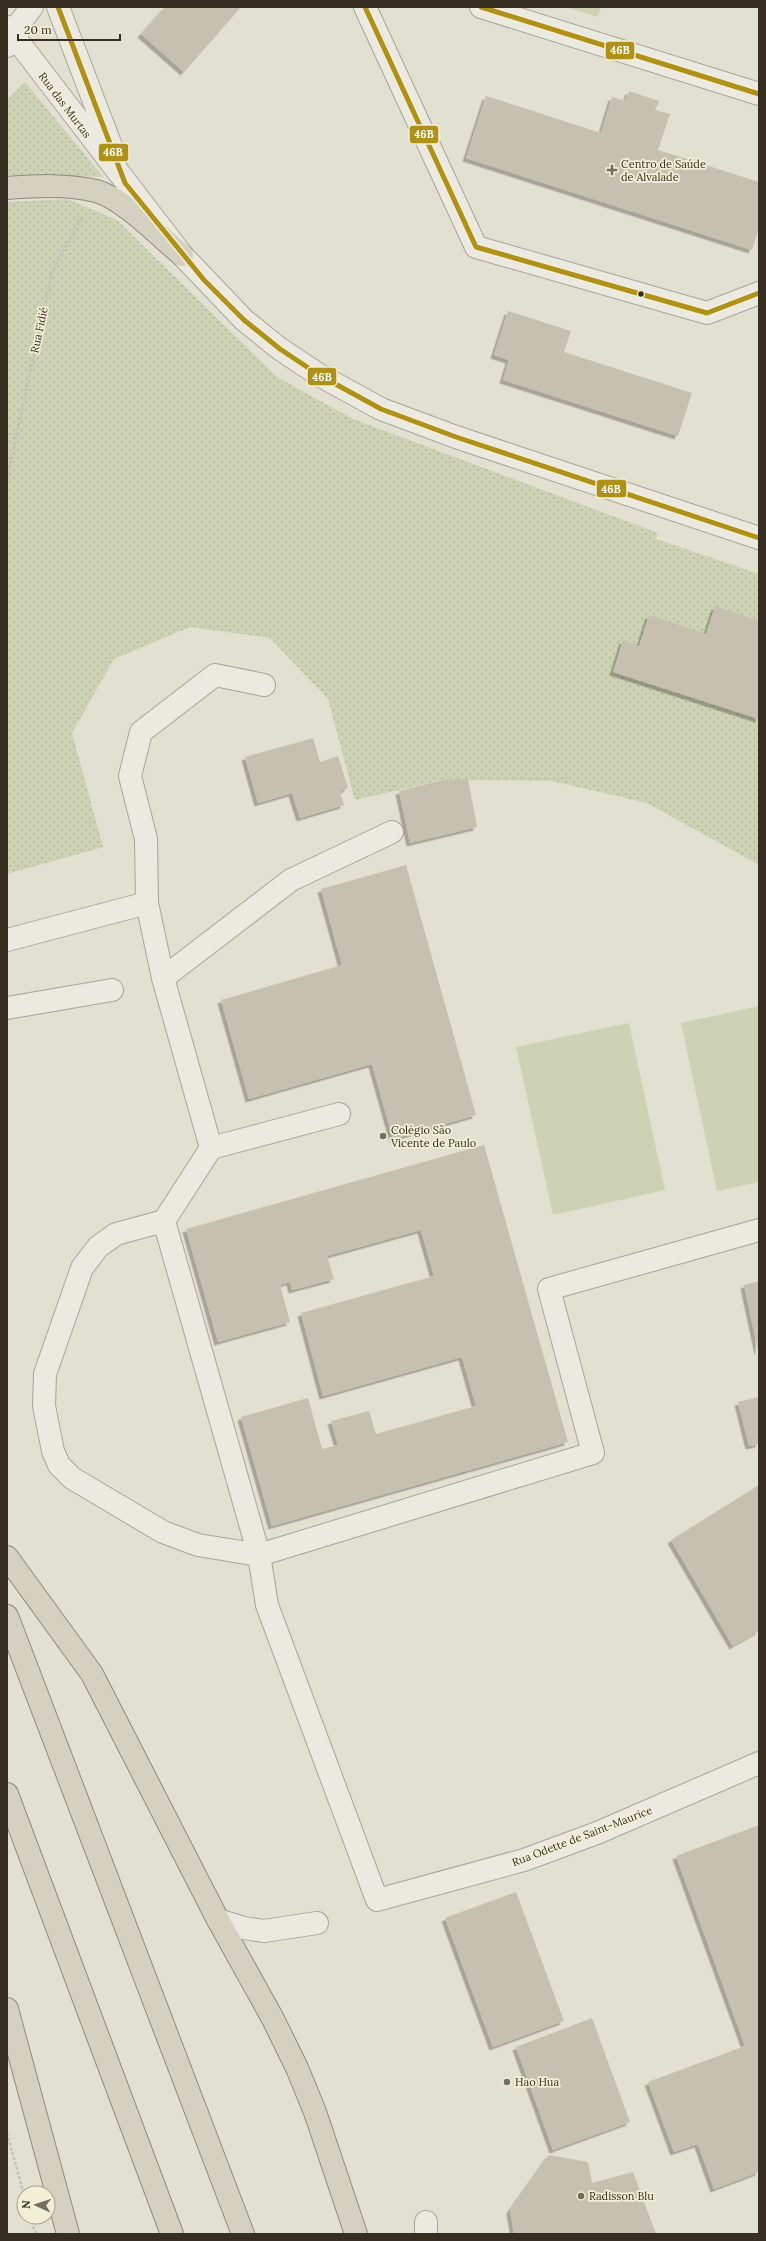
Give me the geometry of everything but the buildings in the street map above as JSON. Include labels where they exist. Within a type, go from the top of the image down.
[{"type":"highway","points":[[7,188],[55,186],[97,191],[124,205],[182,255]]},
{"type":"highway","points":[[7,1557],[92,1674],[218,1920],[273,2019],[297,2068],[315,2112],[356,2234]]},
{"type":"highway","points":[[7,1616],[243,2234]]},
{"type":"highway","points":[[7,1794],[172,2234]]},
{"type":"highway","points":[[7,2010],[68,2234]]},
{"type":"street","points":[[8,36],[11,7]]},
{"type":"street","points":[[8,36],[32,7]]},
{"type":"street","name":"Rua das Murtas","points":[[58,7],[125,183]]},
{"type":"street","points":[[365,7],[476,246],[707,312],[759,293]]},
{"type":"street","points":[[481,7],[759,94]]},
{"type":"street","name":"Rua das Murtas","points":[[8,36],[182,255],[244,320],[280,349],[319,375],[381,408],[456,437],[759,538]]},
{"type":"street","points":[[211,1148],[163,978],[147,903],[146,839],[130,776],[141,732],[215,676],[264,685]]},
{"type":"street","points":[[163,978],[291,880],[392,832]]},
{"type":"street","points":[[7,940],[147,903]]},
{"type":"street","points":[[7,1008],[112,990]]},
{"type":"street","points":[[339,1114],[211,1148],[164,1222],[116,1234],[98,1247],[82,1268],[45,1374],[44,1406],[53,1451],[59,1465],[72,1478],[163,1532],[198,1545],[259,1555],[593,1453],[549,1289],[759,1230]]},
{"type":"street","points":[[164,1222],[259,1555]]},
{"type":"street","name":"Rua Odette de Saint-Maurice","points":[[259,1555],[267,1605],[377,1900],[524,1860],[597,1833],[759,1763]]},
{"type":"street","points":[[218,1920],[244,1928],[264,1931],[317,1924]]},
{"type":"path","name":"Rua Fidié","points":[[7,479],[52,271],[97,191]]},
{"type":"path","points":[[7,2133],[21,2185]]},
{"type":"green space","points":[[566,7],[601,7],[598,17]]},
{"type":"green space","points":[[25,82],[103,177],[7,175],[7,100]]},
{"type":"green space","points":[[67,199],[117,220],[277,377],[353,419],[658,533],[656,539],[759,574],[759,865],[647,803],[552,781],[443,780],[355,800],[328,699],[270,638],[190,627],[114,659],[72,733],[103,847],[7,874],[7,202]]},
{"type":"green space","points":[[759,1006],[759,1182],[717,1191],[681,1023]]},
{"type":"green space","points":[[629,1023],[665,1190],[553,1215],[516,1047]]},
{"type":"transit line","name":"46B","points":[[58,7],[125,183],[204,280],[244,320],[280,349],[319,375],[381,409],[456,437],[759,538]]},
{"type":"transit line","name":"46B","points":[[365,7],[476,247],[707,313],[759,293]]},
{"type":"transit line","name":"46B","points":[[481,7],[759,94]]},
{"type":"place","name":"Centro de Saúde de Alvalade","points":[[612,170]]},
{"type":"place","name":"Colégio São Vicente de Paulo","points":[[383,1136]]},
{"type":"place","name":"Hao Hua","points":[[507,2082]]},
{"type":"place","name":"Radisson Blu","points":[[581,2196]]}]
